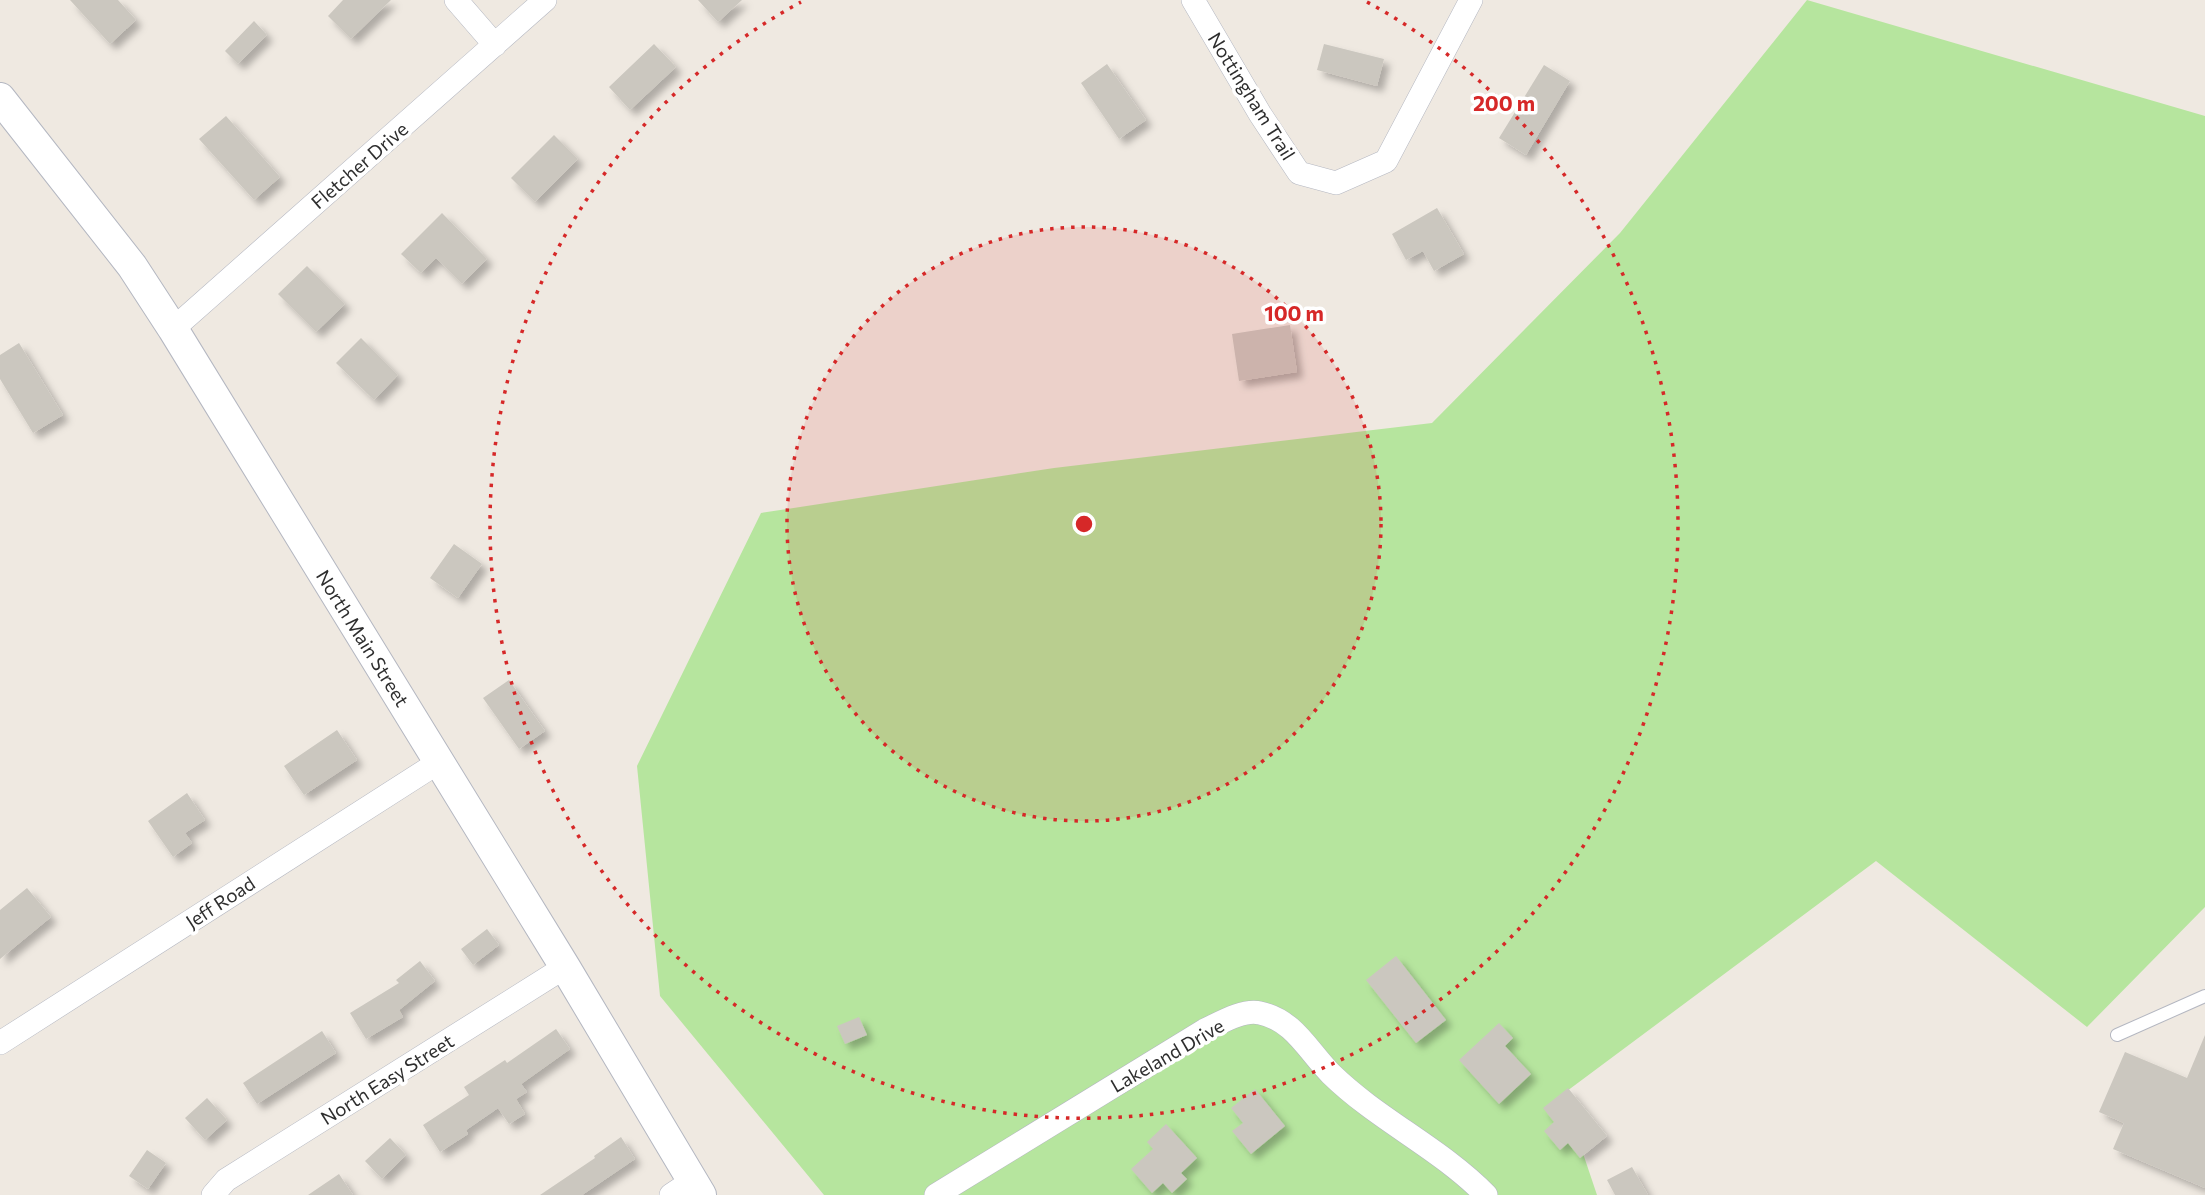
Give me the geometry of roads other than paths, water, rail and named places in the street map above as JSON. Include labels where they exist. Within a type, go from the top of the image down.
[{"type":"street","points":[[456,0],[495,45]]},
{"type":"street","name":"Fletcher Drive","points":[[173,329],[545,0]]},
{"type":"street","name":"Nottingham Trail","points":[[1193,0],[1299,173],[1336,183],[1386,161],[1471,0]]},
{"type":"street","name":"North Main Street","points":[[0,98],[132,266],[173,329],[565,967],[688,1190]]},
{"type":"street","name":"Jeff Road","points":[[0,1043],[439,762]]},
{"type":"street","name":"North Easy Street","points":[[213,1195],[226,1180],[565,967]]},
{"type":"street","name":"Lakeland Drive","points":[[936,1195],[1205,1030],[1232,1018],[1258,1012],[1286,1023],[1329,1072],[1352,1093],[1435,1151],[1486,1195]]},
{"type":"lane","points":[[2117,1035],[2205,996]]}]
